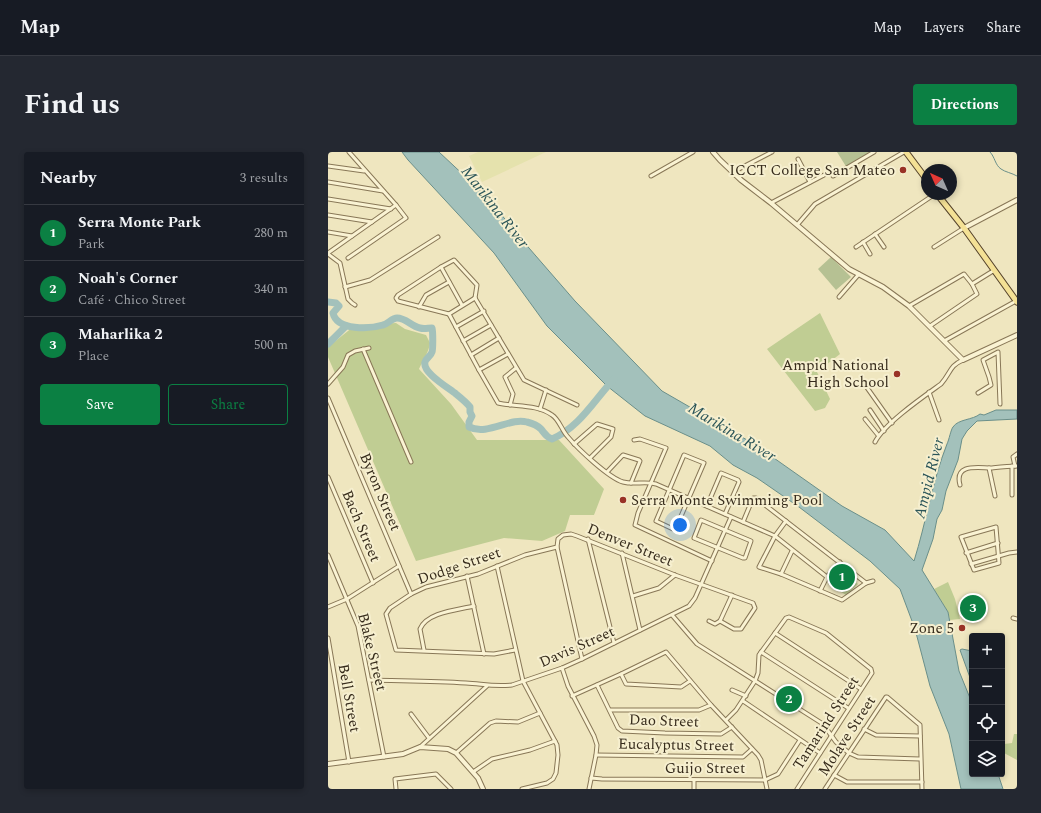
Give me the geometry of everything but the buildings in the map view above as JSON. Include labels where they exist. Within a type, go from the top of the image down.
[{"type":"main road","points":[[905,152],[921,172]]},
{"type":"main road","points":[[941,200],[964,228],[993,271],[1016,301]]},
{"type":"street","points":[[348,258],[406,218],[349,152]]},
{"type":"street","points":[[650,176],[692,152]]},
{"type":"street","points":[[713,152],[741,180],[772,203],[849,269],[883,287],[909,306],[963,360]]},
{"type":"street","points":[[733,172],[772,152]]},
{"type":"street","points":[[833,176],[874,152]]},
{"type":"street","points":[[797,225],[815,204],[905,152]]},
{"type":"street","points":[[798,159],[810,182]]},
{"type":"street","points":[[328,166],[364,171]]},
{"type":"street","points":[[772,203],[824,175]]},
{"type":"street","points":[[328,182],[383,191]]},
{"type":"street","points":[[328,199],[391,209]]},
{"type":"street","points":[[856,247],[927,200]]},
{"type":"street","points":[[934,247],[964,228],[1017,200]]},
{"type":"street","points":[[355,305],[349,301],[340,263],[328,253],[396,205]]},
{"type":"street","points":[[328,215],[372,222]]},
{"type":"street","points":[[328,232],[352,236]]},
{"type":"street","points":[[874,234],[884,247]]},
{"type":"street","points":[[345,287],[370,280],[438,236]]},
{"type":"street","points":[[863,242],[870,254]]},
{"type":"street","points":[[475,298],[449,314],[398,301],[396,298],[398,294],[440,267],[452,261],[456,261],[477,285],[475,298],[524,380],[577,405]]},
{"type":"street","points":[[440,267],[462,305]]},
{"type":"street","points":[[972,284],[993,271]]},
{"type":"street","points":[[909,306],[963,273],[977,292],[976,295],[930,326]]},
{"type":"street","points":[[839,297],[859,274]]},
{"type":"street","points":[[419,307],[426,295],[449,282]]},
{"type":"street","points":[[944,341],[1016,301]]},
{"type":"street","points":[[456,327],[484,311]]},
{"type":"street","points":[[449,314],[470,355],[498,403],[510,406],[540,409],[552,415],[574,444],[607,472],[621,481],[631,484],[652,483],[775,536],[792,551],[827,577]]},
{"type":"street","points":[[463,341],[491,325]]},
{"type":"street","points":[[875,442],[878,435],[929,392],[941,384],[953,366],[1017,335]]},
{"type":"street","points":[[470,355],[499,338]]},
{"type":"street","points":[[996,345],[998,352],[1000,404]]},
{"type":"street","points":[[328,384],[343,367],[348,355],[369,348]]},
{"type":"street","points":[[363,349],[411,462]]},
{"type":"street","points":[[978,393],[991,385],[983,360],[998,352]]},
{"type":"street","points":[[479,370],[508,354]]},
{"type":"street","points":[[510,406],[513,394],[505,377],[516,368]]},
{"type":"street","points":[[864,382],[892,423]]},
{"type":"street","points":[[540,409],[546,390]]},
{"type":"street","points":[[929,392],[939,420]]},
{"type":"street","name":"Byron Street","points":[[328,398],[411,594]]},
{"type":"street","points":[[870,410],[884,431]]},
{"type":"street","points":[[865,419],[878,435]]},
{"type":"street","points":[[574,444],[597,424],[613,429],[611,437],[590,458]]},
{"type":"street","points":[[634,440],[640,439],[666,448],[634,524],[712,561]]},
{"type":"street","points":[[1012,495],[1014,466],[1013,457],[1017,454]]},
{"type":"street","points":[[607,472],[623,455],[639,460],[640,461],[631,484]]},
{"type":"street","points":[[684,455],[704,463],[690,499],[675,530],[656,521],[669,490],[684,455]]},
{"type":"street","points":[[960,485],[958,478],[959,475],[964,470],[972,467],[989,468],[1014,466]]},
{"type":"street","points":[[989,468],[994,496]]},
{"type":"street","points":[[707,506],[721,473],[738,480],[739,482],[724,514]]},
{"type":"street","name":"Bach Street","points":[[328,477],[373,583]]},
{"type":"street","points":[[743,522],[754,497],[866,583]]},
{"type":"street","name":"Davis Street","points":[[369,680],[465,683],[487,686],[504,686],[562,668],[582,659],[692,604],[731,517]]},
{"type":"street","points":[[701,520],[726,530],[751,541],[745,558],[694,538],[701,520]]},
{"type":"street","points":[[786,521],[775,536],[759,567],[781,574],[841,600],[866,583],[873,581]]},
{"type":"street","points":[[996,526],[998,543],[998,564],[975,571],[960,538],[996,526]]},
{"type":"street","name":"Denver Street","points":[[557,547],[558,539],[563,535],[572,534],[675,575],[753,603],[755,608],[740,629],[734,629],[720,621]]},
{"type":"street","points":[[588,540],[614,643]]},
{"type":"street","points":[[966,553],[998,543]]},
{"type":"street","points":[[557,547],[582,659]]},
{"type":"street","name":"Dodge Street","points":[[515,650],[500,654],[484,654],[395,649],[386,617],[387,612],[390,608],[411,594],[426,587],[478,574],[525,555],[557,547]]},
{"type":"street","points":[[781,574],[792,551]]},
{"type":"street","points":[[971,564],[999,555],[1017,552]]},
{"type":"street","points":[[622,553],[640,630]]},
{"type":"street","name":"Blake Street","points":[[328,556],[358,626],[384,757]]},
{"type":"street","points":[[820,591],[827,577],[840,562]]},
{"type":"street","points":[[328,607],[347,599],[399,566]]},
{"type":"street","points":[[497,566],[523,681],[555,741],[558,750],[556,773],[553,779],[547,783],[522,789]]},
{"type":"street","points":[[633,596],[658,588],[675,575]]},
{"type":"street","points":[[467,576],[484,654]]},
{"type":"street","points":[[709,621],[715,624],[720,621],[732,595]]},
{"type":"street","points":[[424,650],[420,629],[426,620],[435,615],[474,606]]},
{"type":"street","points":[[672,615],[697,644],[823,724],[836,742],[849,753],[861,757],[920,759]]},
{"type":"street","name":"Tamarind Street","points":[[775,633],[786,618],[792,618],[826,633],[871,669],[872,673],[797,789]]},
{"type":"street","points":[[1013,618],[1017,619]]},
{"type":"street","points":[[726,720],[743,701],[755,681],[758,673],[759,655],[775,633],[861,689]]},
{"type":"street","name":"Bell Street","points":[[328,638],[349,762]]},
{"type":"street","points":[[572,696],[666,652],[711,705],[761,760],[767,789]]},
{"type":"street","points":[[762,652],[848,708]]},
{"type":"street","points":[[562,668],[565,681],[596,741],[596,755],[589,789]]},
{"type":"street","points":[[621,674],[626,684],[681,687],[690,681]]},
{"type":"street","name":"Dao Street","points":[[597,685],[618,728],[622,731],[721,734],[732,727]]},
{"type":"street","points":[[328,764],[403,754],[420,747],[487,686]]},
{"type":"street","points":[[732,690],[746,696]]},
{"type":"street","name":"Molave Street","points":[[825,789],[884,698],[887,697],[920,725],[920,736]]},
{"type":"street","points":[[743,701],[820,753]]},
{"type":"street","points":[[610,710],[699,710],[711,705]]},
{"type":"street","points":[[456,753],[490,723],[496,721],[518,722],[540,713]]},
{"type":"street","points":[[411,714],[429,738]]},
{"type":"street","points":[[864,729],[876,735],[920,736],[922,789]]},
{"type":"street","name":"Guijo Street","points":[[591,778],[765,780],[778,774],[800,740]]},
{"type":"street","points":[[473,772],[492,760],[530,750],[555,741]]},
{"type":"street","points":[[420,747],[448,749],[456,753],[473,772],[483,789]]},
{"type":"street","name":"Eucalyptus Street","points":[[596,755],[743,756],[752,749]]},
{"type":"street","points":[[396,789],[394,780],[436,774],[451,789]]},
{"type":"street","points":[[834,775],[847,782],[922,782]]},
{"type":"street","points":[[694,780],[694,789]]},
{"type":"shaded area","points":[[478,152],[546,152],[482,182],[469,156]]},
{"type":"green space","points":[[837,152],[871,152],[847,168]]},
{"type":"green space","points":[[831,257],[851,277],[836,290],[818,269]]},
{"type":"green space","points":[[820,313],[840,354],[817,372],[830,399],[825,408],[815,411],[767,349]]},
{"type":"green space","points":[[396,323],[405,329],[426,335],[430,343],[419,369],[451,404],[477,440],[559,440],[604,489],[594,515],[570,515],[565,531],[542,541],[504,538],[416,561],[328,357],[328,347],[353,327],[359,325]]},
{"type":"green space","points":[[840,571],[858,584],[846,595],[828,584]]},
{"type":"green space","points":[[948,582],[955,599],[960,619],[950,620],[948,612],[934,589]]},
{"type":"green space","points":[[1014,734],[1017,734],[1017,760],[1005,754],[1005,744],[1012,743]]},
{"type":"water","name":"Marikina River","points":[[402,152],[439,152],[485,195],[575,301],[662,391],[754,444],[842,506],[885,530],[914,561],[937,473],[955,424],[980,414],[984,415],[996,410],[1017,410],[1017,419],[977,421],[967,431],[962,439],[958,460],[946,491],[942,510],[937,519],[933,539],[922,570],[948,612],[959,671],[969,696],[969,777],[999,777],[1003,789],[961,789],[949,734],[930,686],[915,629],[900,589],[870,561],[799,507],[757,478],[733,465],[710,446],[645,416],[607,386],[547,326],[494,253]]},
{"type":"water","points":[[960,650],[969,650],[969,675]]},
{"type":"waterway","points":[[990,152],[1001,169],[1017,176]]},
{"type":"waterway","points":[[328,302],[336,303],[339,306],[333,313],[336,319],[347,326],[363,328],[377,326],[385,324],[393,319],[400,318],[420,328],[432,328],[432,351],[431,355],[425,362],[425,366],[437,380],[460,397],[470,407],[472,416],[469,422],[469,427],[476,429],[491,428],[520,421],[527,422],[538,427],[552,439],[570,428],[586,412],[614,379]]},
{"type":"waterway","points":[[328,344],[346,326]]},
{"type":"place","name":"ICCT College San Mateo","points":[[903,170]]},
{"type":"place","name":"Ampid National High School","points":[[897,374]]},
{"type":"place","name":"Serra Monte Swimming Pool","points":[[623,500]]},
{"type":"place","name":"Serra Monte Park","points":[[842,577]]},
{"type":"place","name":"Maharlika 2","points":[[973,608]]},
{"type":"place","name":"Zone 5","points":[[962,628]]},
{"type":"place","name":"Noah's Corner","points":[[789,699]]},
{"type":"water label","name":"Ampid River","points":[[929,478]]}]
